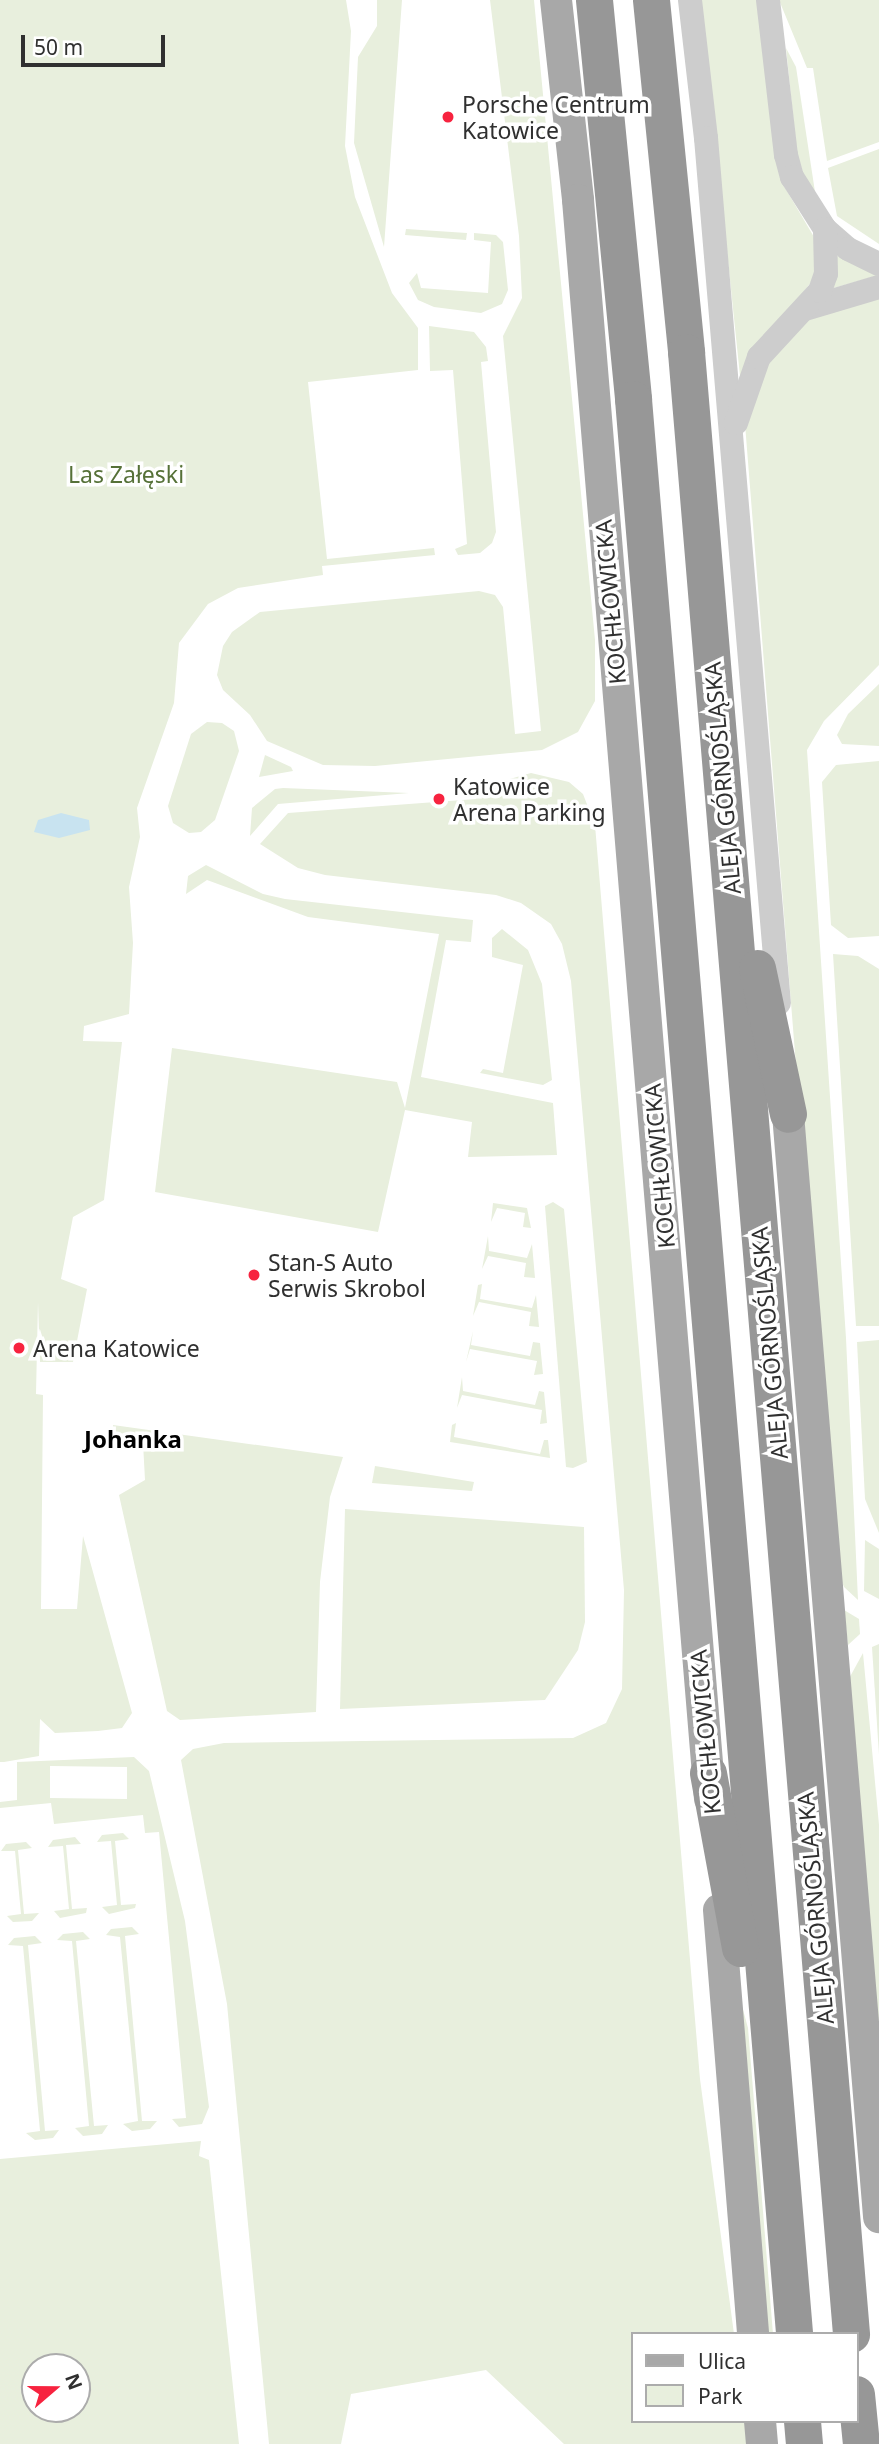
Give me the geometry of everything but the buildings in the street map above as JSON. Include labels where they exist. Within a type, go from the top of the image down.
[{"type":"highway","points":[[594,0],[633,399],[772,2096],[794,2332]]},
{"type":"highway","name":"ALEJA GÓRNOŚLĄSKA","points":[[651,0],[686,352],[851,2332]]},
{"type":"highway","points":[[729,854],[788,1114]]},
{"type":"highway","points":[[708,1773],[748,1993],[772,2096]]},
{"type":"highway","points":[[858,2414],[861,2444]]},
{"type":"highway","points":[[802,2423],[804,2444]]},
{"type":"main road","name":"KOCHŁOWICKA","points":[[556,0],[578,201],[753,2332]]},
{"type":"main road","points":[[788,1114],[879,2217]]},
{"type":"main road","points":[[760,2423],[762,2444]]},
{"type":"street","points":[[690,0],[732,435],[788,1114]]},
{"type":"street","points":[[768,0],[786,155],[800,194],[825,229],[848,249],[879,264]]},
{"type":"street","points":[[732,435],[759,357],[820,291],[826,274],[825,229]]},
{"type":"street","points":[[804,309],[879,287]]},
{"type":"green space","name":"Las Załęski","points":[[0,0],[346,0],[351,31],[345,146],[355,197],[392,293],[418,328],[418,370],[308,382],[327,559],[434,548],[435,555],[322,566],[323,575],[238,588],[208,604],[179,643],[174,703],[137,808],[140,837],[129,887],[133,943],[129,1014],[84,1026],[83,1041],[122,1042],[104,1200],[73,1217],[61,1279],[87,1289],[73,1362],[40,1362],[38,1302],[36,1394],[43,1395],[41,1609],[77,1609],[83,1536],[132,1713],[122,1728],[98,1731],[55,1733],[40,1719],[39,1756],[4,1762],[0,1762]]},
{"type":"green space","points":[[377,0],[402,0],[384,247],[354,143],[358,57],[377,26]]},
{"type":"green space","points":[[490,0],[534,0],[595,640],[595,701],[578,732],[542,750],[375,766],[323,765],[267,741],[250,715],[223,690],[217,675],[223,646],[232,632],[260,612],[479,591],[495,595],[503,607],[515,734],[541,731],[503,336],[522,298],[519,236]]},
{"type":"green space","points":[[701,0],[759,0],[784,186],[814,237],[818,273],[740,376]]},
{"type":"green space","points":[[779,0],[879,0],[879,142],[827,161],[813,68],[807,68]]},
{"type":"green space","points":[[786,48],[796,67],[815,192],[805,179],[797,154]]},
{"type":"green space","points":[[879,149],[879,244],[837,216],[828,168]]},
{"type":"green space","points":[[406,229],[467,233],[466,240],[405,235]]},
{"type":"green space","points":[[474,233],[496,235],[503,242],[508,290],[502,304],[481,313],[434,307],[418,300],[409,283],[417,273],[421,288],[488,293],[491,242],[474,240]]},
{"type":"green space","points":[[836,255],[879,275],[834,288]]},
{"type":"green space","points":[[879,294],[879,665],[824,721],[807,750],[846,1338],[858,1600],[844,1587],[836,1569],[745,424],[756,379],[802,322]]},
{"type":"green space","points":[[429,326],[474,332],[486,347],[488,361],[481,362],[496,532],[492,543],[480,553],[458,555],[455,549],[467,544],[453,370],[430,371]]},
{"type":"green space","points":[[879,684],[879,746],[842,744],[837,735],[848,714]]},
{"type":"green space","points":[[207,722],[222,723],[234,731],[239,751],[215,820],[201,832],[189,833],[173,823],[168,806],[191,734]]},
{"type":"green space","points":[[265,755],[291,767],[293,771],[259,777]]},
{"type":"green space","points":[[879,761],[879,936],[848,938],[831,925],[822,782],[836,765]]},
{"type":"green space","points":[[531,773],[569,782],[583,794],[595,825],[700,2079],[734,2332],[630,2332],[630,2423],[746,2423],[749,2444],[564,2444],[486,2370],[351,2394],[341,2444],[269,2444],[227,2004],[181,1760],[193,1749],[224,1743],[573,1738],[606,1723],[622,1689],[624,1590],[571,981],[562,944],[551,924],[521,903],[496,895],[325,875],[298,868],[260,844],[288,813],[476,799],[481,787]]},
{"type":"green space","points":[[275,789],[409,793],[278,804],[250,836],[252,808]]},
{"type":"green space","points":[[206,865],[263,894],[285,899],[473,920],[471,942],[446,940],[421,1077],[553,1103],[557,1155],[468,1157],[472,1122],[405,1110],[378,1232],[155,1192],[172,1048],[397,1082],[405,1108],[439,934],[308,917],[207,880],[186,894],[188,876]]},
{"type":"green space","points":[[502,929],[528,950],[542,984],[552,1080],[543,1085],[480,1073],[483,1069],[503,1073],[523,965],[492,957],[492,938]]},
{"type":"green space","points":[[833,954],[858,956],[879,969],[879,1326],[856,1326]]},
{"type":"green space","points":[[553,1202],[564,1209],[587,1462],[573,1468],[566,1467],[545,1206]]},
{"type":"green space","points":[[493,1203],[527,1208],[531,1228],[523,1227],[525,1213],[497,1208],[491,1222]]},
{"type":"green space","points":[[488,1236],[489,1251],[527,1258],[532,1244],[535,1278],[524,1277],[526,1263],[488,1256],[482,1269]]},
{"type":"green space","points":[[482,1284],[480,1299],[532,1308],[536,1295],[539,1327],[529,1326],[531,1312],[479,1302],[473,1316],[478,1285]]},
{"type":"green space","points":[[473,1331],[471,1345],[530,1356],[533,1342],[540,1343],[543,1374],[534,1375],[537,1361],[470,1349],[466,1362]]},
{"type":"green space","points":[[879,1340],[879,1533],[865,1499],[857,1342]]},
{"type":"green space","points":[[462,1377],[463,1391],[535,1405],[539,1391],[544,1392],[547,1423],[540,1424],[542,1410],[462,1395],[457,1408]]},
{"type":"green space","points":[[456,1423],[454,1437],[540,1454],[544,1440],[548,1440],[550,1458],[450,1442],[452,1425]]},
{"type":"green space","points":[[113,1425],[343,1457],[330,1497],[320,1582],[316,1712],[180,1720],[167,1711],[119,1495],[145,1480],[143,1443],[115,1445]]},
{"type":"green space","points":[[375,1466],[474,1482],[472,1491],[372,1483]]},
{"type":"green space","points":[[345,1509],[584,1527],[585,1622],[578,1650],[545,1700],[340,1709]]},
{"type":"green space","points":[[865,1540],[879,1549],[879,1599],[864,1591]]},
{"type":"green space","points":[[844,1610],[859,1619],[860,1634],[848,1645]]},
{"type":"green space","points":[[879,1644],[879,1755],[872,1647]]},
{"type":"green space","points":[[863,1653],[879,1825],[879,2046],[846,1684]]},
{"type":"green space","points":[[134,1757],[149,1771],[185,1921],[209,2107],[202,2124],[179,2127],[172,2119],[186,2118],[159,1832],[145,1833],[143,1815],[54,1824],[51,1803],[0,1808],[0,1802],[17,1800],[17,1762]],"holes":[[[50,1766],[127,1767],[127,1799],[50,1798]]]},
{"type":"green space","points":[[123,1833],[129,1839],[115,1841],[121,1905],[136,1904],[135,1908],[109,1914],[102,1907],[117,1905],[111,1841],[97,1842],[102,1835]]},
{"type":"green space","points":[[75,1837],[81,1844],[66,1845],[72,1909],[87,1908],[86,1913],[60,1918],[54,1911],[69,1909],[63,1846],[48,1847],[53,1840]]},
{"type":"green space","points":[[26,1842],[32,1848],[18,1850],[24,1914],[39,1913],[32,1921],[13,1922],[7,1916],[21,1914],[15,1851],[1,1851],[6,1844]]},
{"type":"green space","points":[[132,1927],[139,1934],[125,1936],[142,2121],[157,2121],[150,2129],[132,2131],[123,2124],[138,2121],[120,1937],[106,1935],[111,1929]]},
{"type":"green space","points":[[83,1932],[90,1939],[76,1941],[94,2126],[108,2125],[102,2134],[83,2136],[75,2128],[89,2126],[72,1941],[57,1940],[63,1934]]},
{"type":"green space","points":[[35,1936],[42,1943],[28,1945],[45,2131],[59,2130],[53,2138],[35,2140],[26,2133],[40,2131],[23,1946],[8,1945],[14,1938]]},
{"type":"green space","points":[[742,2006],[748,2028],[773,2332],[766,2332]]},
{"type":"green space","points":[[201,2141],[199,2156],[209,2160],[239,2444],[0,2444],[0,2159]]},
{"type":"water","points":[[61,813],[89,820],[90,830],[59,838],[34,832],[38,820]]},
{"type":"place","name":"Porsche Centrum Katowice","points":[[448,117]]},
{"type":"place","name":"Katowice Arena Parking","points":[[439,799]]},
{"type":"place","name":"Stan-S Auto Serwis Skrobol","points":[[254,1275]]},
{"type":"place","name":"Arena Katowice","points":[[19,1348]]},
{"type":"district","name":"Johanka","points":[[133,1439]]}]
